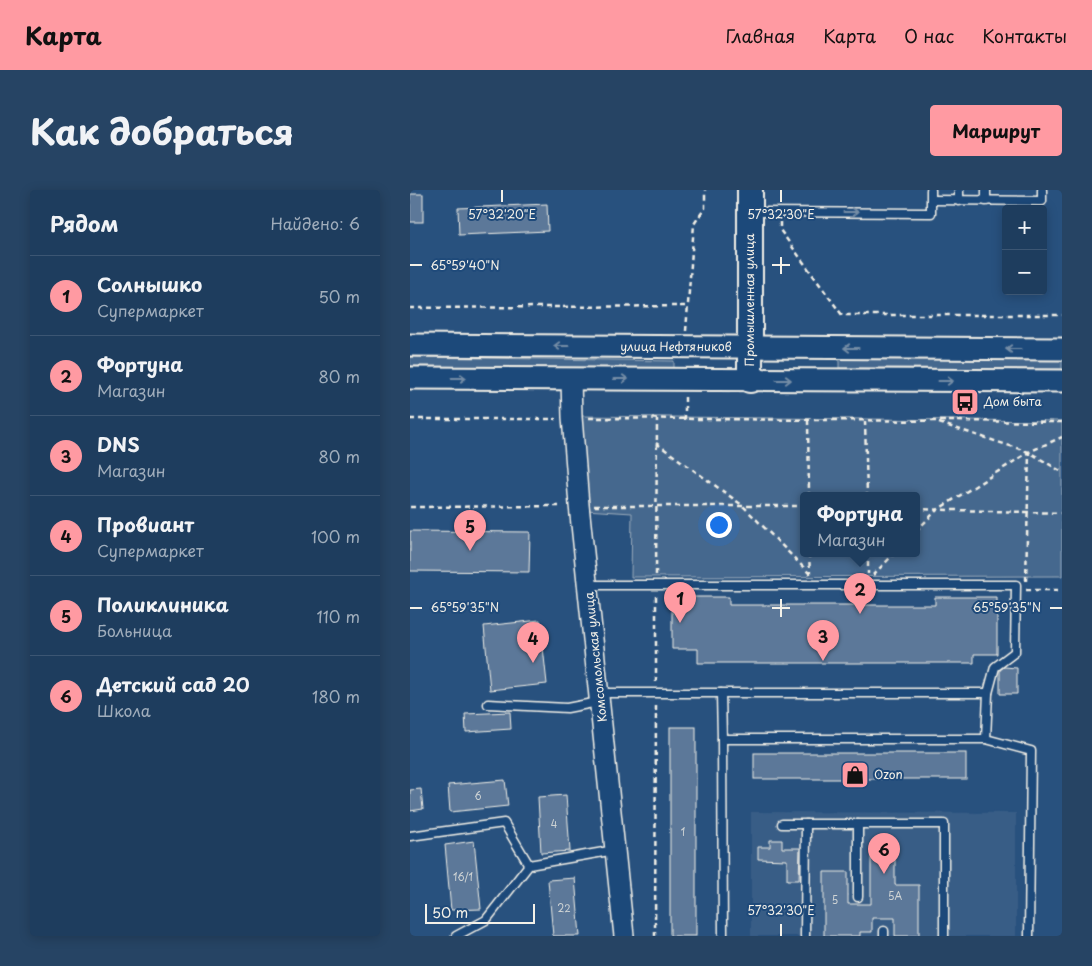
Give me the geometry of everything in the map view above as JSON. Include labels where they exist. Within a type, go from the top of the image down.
[{"type":"main road","name":"Промышленная улица","points":[[750,201],[750,380]]},
{"type":"main road","name":"улица Нефтяников","points":[[410,346],[1062,349]]},
{"type":"main road","points":[[410,378],[1062,381]]},
{"type":"street","name":"Комсомольская улица","points":[[571,379],[572,417],[580,506],[624,936]]},
{"type":"lane","points":[[750,201],[780,212],[931,213],[931,190]]},
{"type":"lane","points":[[959,190],[959,201]]},
{"type":"lane","points":[[986,190],[986,201]]},
{"type":"lane","points":[[932,200],[1042,201],[1042,190]]},
{"type":"lane","points":[[589,585],[1016,585],[1015,652],[995,667],[988,693],[986,739]]},
{"type":"lane","points":[[488,704],[567,708],[600,698],[656,693],[988,693]]},
{"type":"lane","points":[[721,693],[722,936]]},
{"type":"lane","points":[[722,739],[986,739],[1031,751],[1029,936]]},
{"type":"lane","points":[[410,836],[504,823],[529,865]]},
{"type":"lane","points":[[782,824],[944,824],[944,936]]},
{"type":"lane","points":[[805,936],[806,824]]},
{"type":"lane","points":[[858,824],[858,897]]},
{"type":"lane","points":[[456,936],[486,920],[529,865],[615,850]]},
{"type":"path","points":[[686,347],[686,319],[694,224],[705,208],[705,190]]},
{"type":"path","points":[[780,212],[780,230],[842,315],[1062,315]]},
{"type":"path","points":[[410,308],[688,306]]},
{"type":"path","points":[[685,420],[686,380]]},
{"type":"path","points":[[410,419],[549,419],[572,417],[685,420],[1062,422]]},
{"type":"path","points":[[655,936],[657,419]]},
{"type":"path","points":[[808,420],[809,492]]},
{"type":"path","points":[[865,421],[867,492]]},
{"type":"path","points":[[936,421],[1029,452],[1062,472]]},
{"type":"path","points":[[920,527],[937,510],[1029,452],[1062,437]]},
{"type":"path","points":[[656,443],[742,506],[810,574],[824,585]]},
{"type":"path","points":[[1026,590],[1029,452]]},
{"type":"path","points":[[410,506],[800,506]]},
{"type":"path","points":[[920,509],[1062,513]]},
{"type":"path","points":[[810,557],[810,574]]},
{"type":"path","points":[[868,557],[868,580],[891,557]]},
{"type":"path","points":[[1016,590],[1062,590]]},
{"type":"shaded area","points":[[410,357],[674,361],[674,369],[410,366]]},
{"type":"shaded area","points":[[839,359],[1062,360],[1062,369],[839,368]]},
{"type":"shaded area","points":[[581,416],[1062,421],[1062,576],[631,577],[632,513],[585,510]]},
{"type":"shaded area","points":[[751,812],[1016,813],[1016,936],[751,936]]},
{"type":"building","points":[[410,194],[423,194],[423,222],[410,222]]},
{"type":"building","points":[[547,204],[548,231],[459,235],[458,208]]},
{"type":"building","points":[[410,531],[530,532],[529,572],[410,571]]},
{"type":"building","points":[[672,597],[729,597],[729,605],[935,605],[935,597],[997,597],[997,654],[974,654],[974,663],[698,663],[698,649],[672,649]]},
{"type":"building","points":[[540,620],[547,684],[490,690],[484,626]]},
{"type":"building","points":[[1004,667],[1017,668],[1017,694],[1000,694],[1000,670]]},
{"type":"building","points":[[510,712],[511,729],[466,732],[465,714]]},
{"type":"building","points":[[670,727],[696,727],[696,936],[670,936]]},
{"type":"building","points":[[754,753],[966,753],[966,779],[754,779]]},
{"type":"building","points":[[505,780],[508,806],[450,812],[448,785]]},
{"type":"building","points":[[421,789],[423,809],[410,811],[410,790]]},
{"type":"building","points":[[566,795],[570,851],[541,853],[538,797]]},
{"type":"building","points":[[770,840],[782,840],[782,848],[800,848],[799,880],[787,880],[787,860],[758,859],[758,847],[770,847]]},
{"type":"building","points":[[474,841],[481,909],[451,910],[445,845]]},
{"type":"building","points":[[871,851],[895,851],[895,885],[919,885],[919,936],[895,936],[895,918],[872,918],[872,932],[860,932],[860,936],[824,936],[824,872],[848,872],[848,904],[871,904]]},
{"type":"building","points":[[575,878],[580,936],[553,936],[548,880]]},
{"type":"place","name":"Дом быта","points":[[965,402]]},
{"type":"place","name":"Поликлиника","points":[[470,551]]},
{"type":"place","name":"Фортуна","points":[[860,614]]},
{"type":"place","name":"Солнышко","points":[[680,623]]},
{"type":"place","name":"DNS","points":[[823,661]]},
{"type":"place","name":"Провиант","points":[[533,663]]},
{"type":"place","name":"Ozon","points":[[855,775]]},
{"type":"place","name":"Детский сад 20","points":[[884,874]]}]
